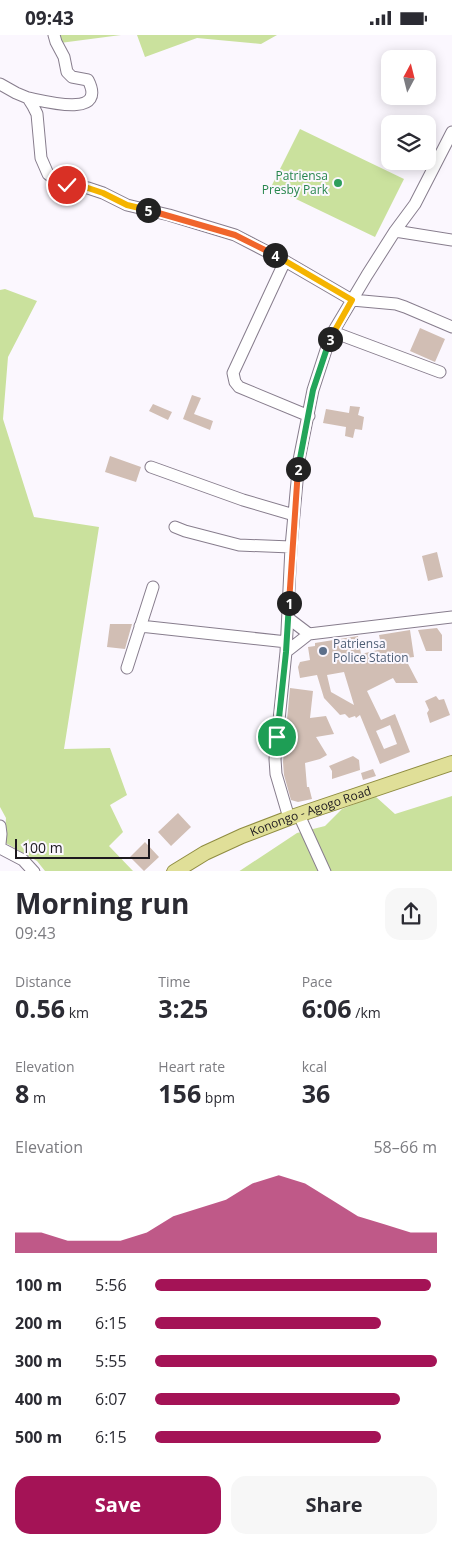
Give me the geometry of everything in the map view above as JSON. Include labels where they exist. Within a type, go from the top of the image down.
[{"type":"main road","name":"Konongo - Agogo Road","points":[[174,871],[205,853],[242,836],[294,816],[452,763]]},
{"type":"street","points":[[0,84],[28,98],[82,105],[90,98],[92,92],[88,80],[72,77],[66,73],[64,57],[54,35]]},
{"type":"street","points":[[28,98],[37,114],[43,165],[48,174],[56,181],[67,185],[88,188],[127,205],[169,215],[235,235],[286,261],[352,300],[396,304],[452,327]]},
{"type":"street","points":[[326,871],[294,816],[276,774],[275,759],[287,647],[298,460],[309,416],[313,390],[333,332],[395,231],[415,204],[452,133]]},
{"type":"street","points":[[395,231],[452,240]]},
{"type":"street","points":[[286,261],[233,373],[234,382],[239,387],[309,416]]},
{"type":"street","points":[[333,332],[440,373]]},
{"type":"street","points":[[151,467],[243,500],[294,515]]},
{"type":"street","points":[[176,527],[184,531],[239,545],[292,547]]},
{"type":"street","points":[[127,668],[153,587]]},
{"type":"street","points":[[140,626],[287,647],[309,634],[452,617]]},
{"type":"street","points":[[288,618],[309,634]]},
{"type":"street","points":[[0,826],[0,846],[23,860],[34,871]]},
{"type":"green space","points":[[59,35],[121,35],[60,43]]},
{"type":"green space","points":[[137,35],[277,35],[261,44],[197,38],[145,57]]},
{"type":"green space","name":"Patriensa Presby Park","points":[[300,129],[381,168],[381,170],[385,170],[404,179],[375,237],[271,187]]},
{"type":"green space","points":[[5,289],[37,301],[8,357],[3,419],[34,517],[99,527],[64,749],[110,748],[127,795],[110,805],[123,832],[109,846],[133,871],[45,871],[37,861],[4,842],[6,818],[0,807],[0,290]]},
{"type":"green space","points":[[375,796],[395,814],[452,796],[452,871],[240,871],[297,833],[325,826],[342,809]]},
{"type":"building","points":[[420,328],[445,339],[435,362],[410,351]]},
{"type":"building","points":[[192,395],[201,398],[194,414],[213,421],[210,430],[183,419]]},
{"type":"building","points":[[153,404],[172,412],[168,420],[149,411]]},
{"type":"building","points":[[350,406],[360,407],[358,415],[364,417],[362,430],[355,429],[353,438],[345,436],[346,427],[323,423],[326,409],[349,413]]},
{"type":"building","points":[[110,456],[141,467],[136,482],[105,472]]},
{"type":"building","points":[[437,552],[443,577],[428,581],[422,556]]},
{"type":"building","points":[[110,624],[132,624],[125,649],[107,647]]},
{"type":"building","points":[[437,628],[442,635],[442,651],[426,651],[418,630]]},
{"type":"building","points":[[410,630],[414,657],[405,658],[418,683],[396,683],[393,678],[367,691],[381,720],[395,714],[410,752],[380,764],[360,715],[356,718],[355,716],[349,718],[345,714],[340,715],[324,698],[317,675],[300,678],[298,667],[300,662],[310,660],[308,647],[315,646],[315,643],[358,636],[361,654],[382,649],[379,635]],"holes":[[[344,672],[354,705],[331,692],[327,675]],[[390,725],[397,744],[384,749],[376,731]]]},
{"type":"building","points":[[290,688],[313,691],[310,718],[326,716],[334,734],[316,737],[327,755],[305,763],[307,787],[309,787],[312,799],[298,802],[291,800],[284,775],[283,762]]},
{"type":"building","points":[[436,696],[439,700],[444,699],[450,715],[430,723],[427,713],[429,710],[425,701]]},
{"type":"building","points":[[353,756],[359,760],[360,770],[332,779],[332,771],[329,766]]},
{"type":"building","points":[[373,769],[376,776],[363,780],[361,773]]},
{"type":"building","points":[[178,813],[191,827],[171,846],[158,832]]},
{"type":"building","points":[[145,842],[159,857],[144,871],[130,857]]},
{"type":"place","name":"Patriensa Presby Park","points":[[338,183]]},
{"type":"place","name":"Patriensa Police Station","points":[[323,651]]},
{"type":"route","points":[[67,185],[88,188],[127,205],[169,215],[235,235],[286,261],[352,300],[328,344],[313,390],[309,416],[298,460],[286,652],[277,737]]}]
